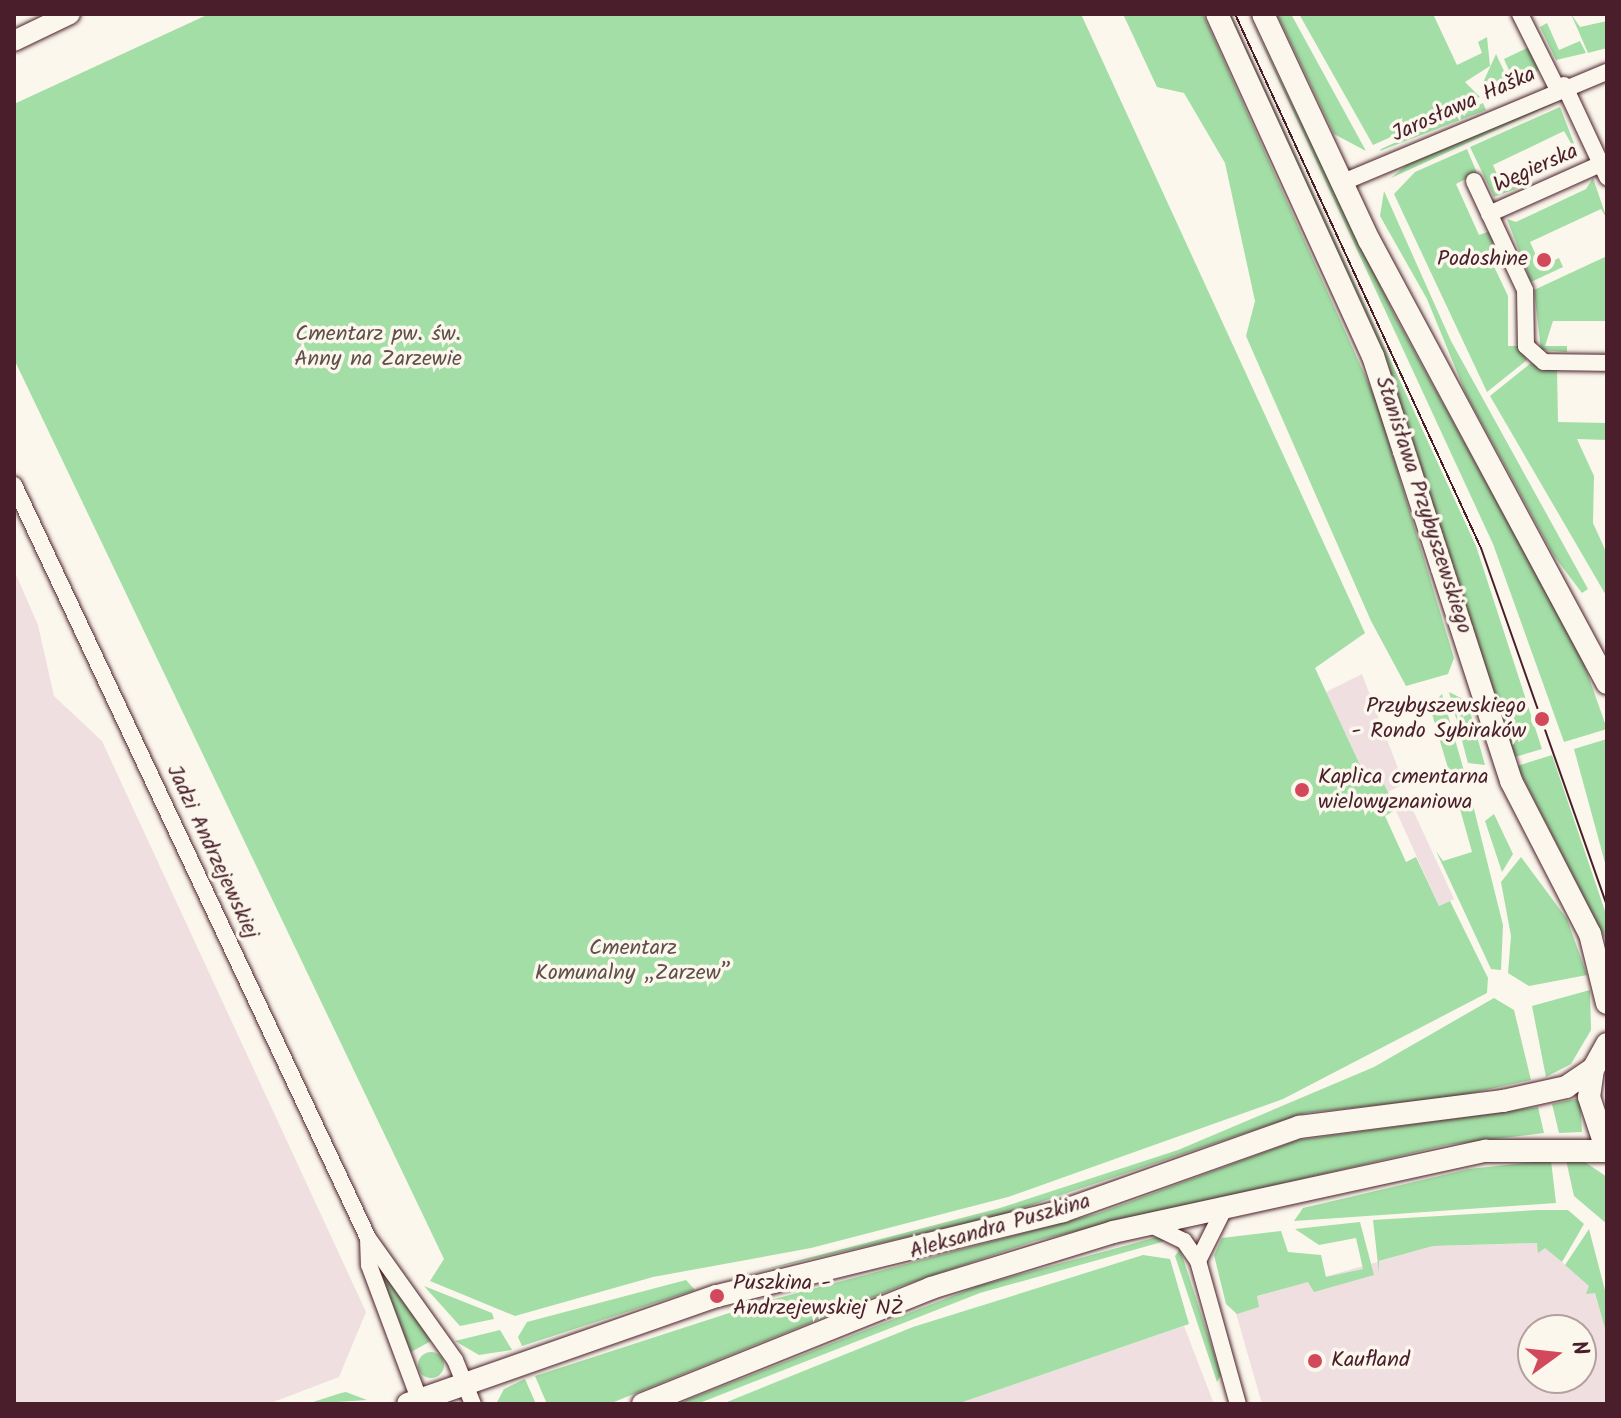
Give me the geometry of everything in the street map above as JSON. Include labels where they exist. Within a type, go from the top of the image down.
[{"type":"main road","name":"Stanisława Przybyszewskiego","points":[[1217,14],[1373,356],[1511,781],[1590,934],[1607,1003]]},
{"type":"main road","points":[[1263,14],[1341,183],[1607,683]]},
{"type":"main road","points":[[1602,1050],[1591,1111],[1607,1151]]},
{"type":"main road","name":"Aleksandra Puszkina","points":[[416,1403],[469,1394],[754,1285],[806,1279],[1063,1211],[1299,1127],[1482,1106],[1566,1087],[1602,1050]]},
{"type":"main road","name":"Aleksandra Puszkina","points":[[643,1404],[958,1279],[1149,1224],[1486,1151],[1607,1151]]},
{"type":"street","points":[[14,41],[70,14]]},
{"type":"street","name":"Węgierska","points":[[1489,214],[1604,170],[1520,14]]},
{"type":"street","name":"Jarosława Haška","points":[[1341,183],[1561,86],[1607,72]]},
{"type":"street","name":"Węgierska","points":[[1474,181],[1525,290],[1526,346],[1544,362],[1607,363]]},
{"type":"street","name":"Jadzi Andrzejewskiej","points":[[14,485],[368,1238],[469,1394]]},
{"type":"street","points":[[1198,1261],[1224,1209]]},
{"type":"street","points":[[1149,1224],[1184,1241],[1198,1261],[1238,1404]]},
{"type":"street","name":"Jadzi Andrzejewskiej","points":[[368,1238],[369,1265],[416,1403]]},
{"type":"shaded area","points":[[14,570],[38,625],[54,696],[102,741],[366,1312],[339,1377],[268,1404],[14,1404]]},
{"type":"shaded area","points":[[1362,674],[1404,784],[1388,792],[1379,774],[1367,780],[1326,692]]},
{"type":"shaded area","points":[[1406,795],[1454,899],[1439,906],[1392,802]]},
{"type":"shaded area","points":[[1540,1243],[1594,1290],[1607,1336],[1607,1404],[1262,1404],[1233,1303],[1433,1246]]},
{"type":"shaded area","points":[[1184,1326],[1214,1404],[957,1404]]},
{"type":"green space","points":[[209,14],[1081,14],[1365,633],[1315,668],[1367,780],[1379,774],[1388,792],[1395,810],[1385,816],[1406,862],[1416,857],[1439,906],[1450,901],[1488,978],[1487,993],[1283,1099],[1008,1197],[811,1248],[653,1277],[515,1316],[430,1281],[444,1259],[14,359],[14,104]]},
{"type":"green space","points":[[1123,14],[1203,14],[1376,400],[1454,658],[1448,674],[1406,686],[1371,621],[1246,336],[1255,301],[1225,163],[1184,93],[1157,87]]},
{"type":"green space","points":[[1230,14],[1476,546],[1542,749],[1515,757],[1384,352]]},
{"type":"green space","points":[[1248,14],[1394,314],[1582,658],[1607,729],[1564,742],[1493,544]]},
{"type":"green space","points":[[1277,14],[1291,14],[1366,151],[1334,134]]},
{"type":"green space","points":[[1299,14],[1433,14],[1457,65],[1482,53],[1478,42],[1487,37],[1490,66],[1465,82],[1480,97],[1373,145]]},
{"type":"green space","points":[[1571,14],[1580,27],[1607,21],[1607,48],[1588,53]]},
{"type":"green space","points":[[1547,23],[1559,50],[1580,41],[1586,53],[1556,60],[1540,27]]},
{"type":"green space","points":[[1529,47],[1539,70],[1514,82],[1504,59]]},
{"type":"green space","points":[[1496,54],[1510,84],[1485,95],[1481,87]]},
{"type":"green space","points":[[1556,98],[1562,100],[1391,178],[1411,161]]},
{"type":"green space","points":[[1483,103],[1486,110],[1380,151],[1381,149]]},
{"type":"green space","points":[[1560,107],[1580,159],[1564,131],[1493,165],[1503,188],[1521,180],[1524,186],[1494,197],[1470,147]]},
{"type":"green space","points":[[1467,149],[1477,173],[1456,184],[1479,235],[1490,231],[1494,237],[1490,258],[1508,296],[1508,346],[1519,346],[1527,360],[1487,392],[1394,194],[1415,172]]},
{"type":"green space","points":[[1593,178],[1607,219],[1601,209],[1530,242],[1541,266],[1559,258],[1563,267],[1531,282],[1507,219],[1516,222],[1586,189]]},
{"type":"green space","points":[[1384,191],[1451,341],[1588,589],[1582,593],[1554,556],[1466,394],[1427,299],[1380,216]]},
{"type":"green space","points":[[1607,256],[1607,321],[1553,321],[1545,346],[1567,346],[1567,352],[1541,350],[1534,290]]},
{"type":"green space","points":[[1531,363],[1557,369],[1558,422],[1607,423],[1607,440],[1577,439],[1594,476],[1593,523],[1607,554],[1607,597],[1490,396]]},
{"type":"green space","points":[[1449,692],[1467,701],[1485,765],[1468,763]]},
{"type":"green space","points":[[1442,694],[1464,771],[1450,775],[1430,707]]},
{"type":"green space","points":[[1607,739],[1607,870],[1574,749]]},
{"type":"green space","points":[[1552,755],[1607,917],[1607,942],[1517,766]]},
{"type":"green space","points":[[1473,805],[1503,925],[1501,970],[1491,969],[1436,851],[1443,861],[1472,852],[1460,809]]},
{"type":"green space","points":[[1494,814],[1513,854],[1502,872],[1485,821]]},
{"type":"green space","points":[[1521,857],[1567,919],[1587,975],[1529,986],[1508,973],[1511,936],[1501,882]]},
{"type":"green space","points":[[1590,990],[1591,1030],[1571,1064],[1546,1077],[1532,1006]]},
{"type":"green space","points":[[1494,998],[1514,1010],[1531,1080],[1454,1097],[1305,1113],[1002,1215],[750,1273],[1000,1208],[1178,1150],[1374,1067]]},
{"type":"green space","points":[[1580,1098],[1582,1132],[1559,1133],[1552,1104]]},
{"type":"green space","points":[[1538,1107],[1544,1133],[1447,1145],[1035,1241],[901,1286],[609,1404],[547,1404],[535,1376],[763,1302],[1099,1213],[1298,1140]]},
{"type":"green space","points":[[1551,1160],[1556,1203],[1294,1221],[1303,1208],[1469,1169]]},
{"type":"green space","points":[[1566,1160],[1585,1162],[1607,1177],[1607,1224],[1574,1196]]},
{"type":"green space","points":[[1568,1210],[1584,1224],[1562,1262],[1545,1248],[1538,1253],[1537,1243],[1433,1246],[1379,1261],[1379,1273],[1373,1220]]},
{"type":"green space","points":[[1360,1222],[1374,1275],[1314,1292],[1308,1282],[1257,1296],[1259,1307],[1237,1314],[1226,1304],[1214,1255],[1222,1238],[1281,1231],[1288,1252],[1321,1255],[1326,1277],[1363,1269],[1356,1238],[1319,1245],[1295,1229]]},
{"type":"green space","points":[[1589,1229],[1607,1298],[1607,1336],[1595,1293],[1586,1294],[1589,1286],[1565,1265]]},
{"type":"green space","points":[[1157,1237],[1169,1240],[980,1293],[697,1404],[677,1404],[978,1286]]},
{"type":"green space","points":[[1180,1249],[1221,1375],[1217,1382],[1175,1256]]},
{"type":"green space","points":[[1143,1255],[1170,1259],[1189,1324],[957,1404],[722,1404],[913,1327]]},
{"type":"green space","points":[[377,1264],[431,1341],[411,1352]]},
{"type":"green space","points":[[686,1280],[695,1290],[522,1346],[518,1337],[527,1322]]},
{"type":"green space","points":[[424,1286],[492,1313],[494,1319],[460,1326]]},
{"type":"green space","points":[[500,1330],[512,1350],[479,1355],[455,1341]]},
{"type":"green space","points":[[431,1352],[440,1356],[444,1365],[440,1374],[431,1378],[422,1374],[418,1365],[422,1356]]},
{"type":"green space","points":[[525,1379],[536,1404],[496,1404],[504,1389]]},
{"type":"green space","points":[[341,1393],[367,1400],[307,1404]]},
{"type":"tram line","points":[[1235,14],[1481,548],[1607,906]]},
{"type":"place","name":"Podoshine","points":[[1544,260]]},
{"type":"place","name":"Przybyszewskiego - Rondo Sybiraków","points":[[1542,719]]},
{"type":"place","name":"Kaplica cmentarna wielowyznaniowa","points":[[1302,790]]},
{"type":"place","name":"Puszkina - Andrzejewskiej NŻ","points":[[717,1296]]},
{"type":"place","name":"Kaufland","points":[[1315,1361]]},
{"type":"park label","name":"Cmentarz pw. św. Anny na Zarzewie","points":[[378,346]]},
{"type":"park label","name":"Cmentarz Komunalny „Zarzew”","points":[[633,960]]}]
